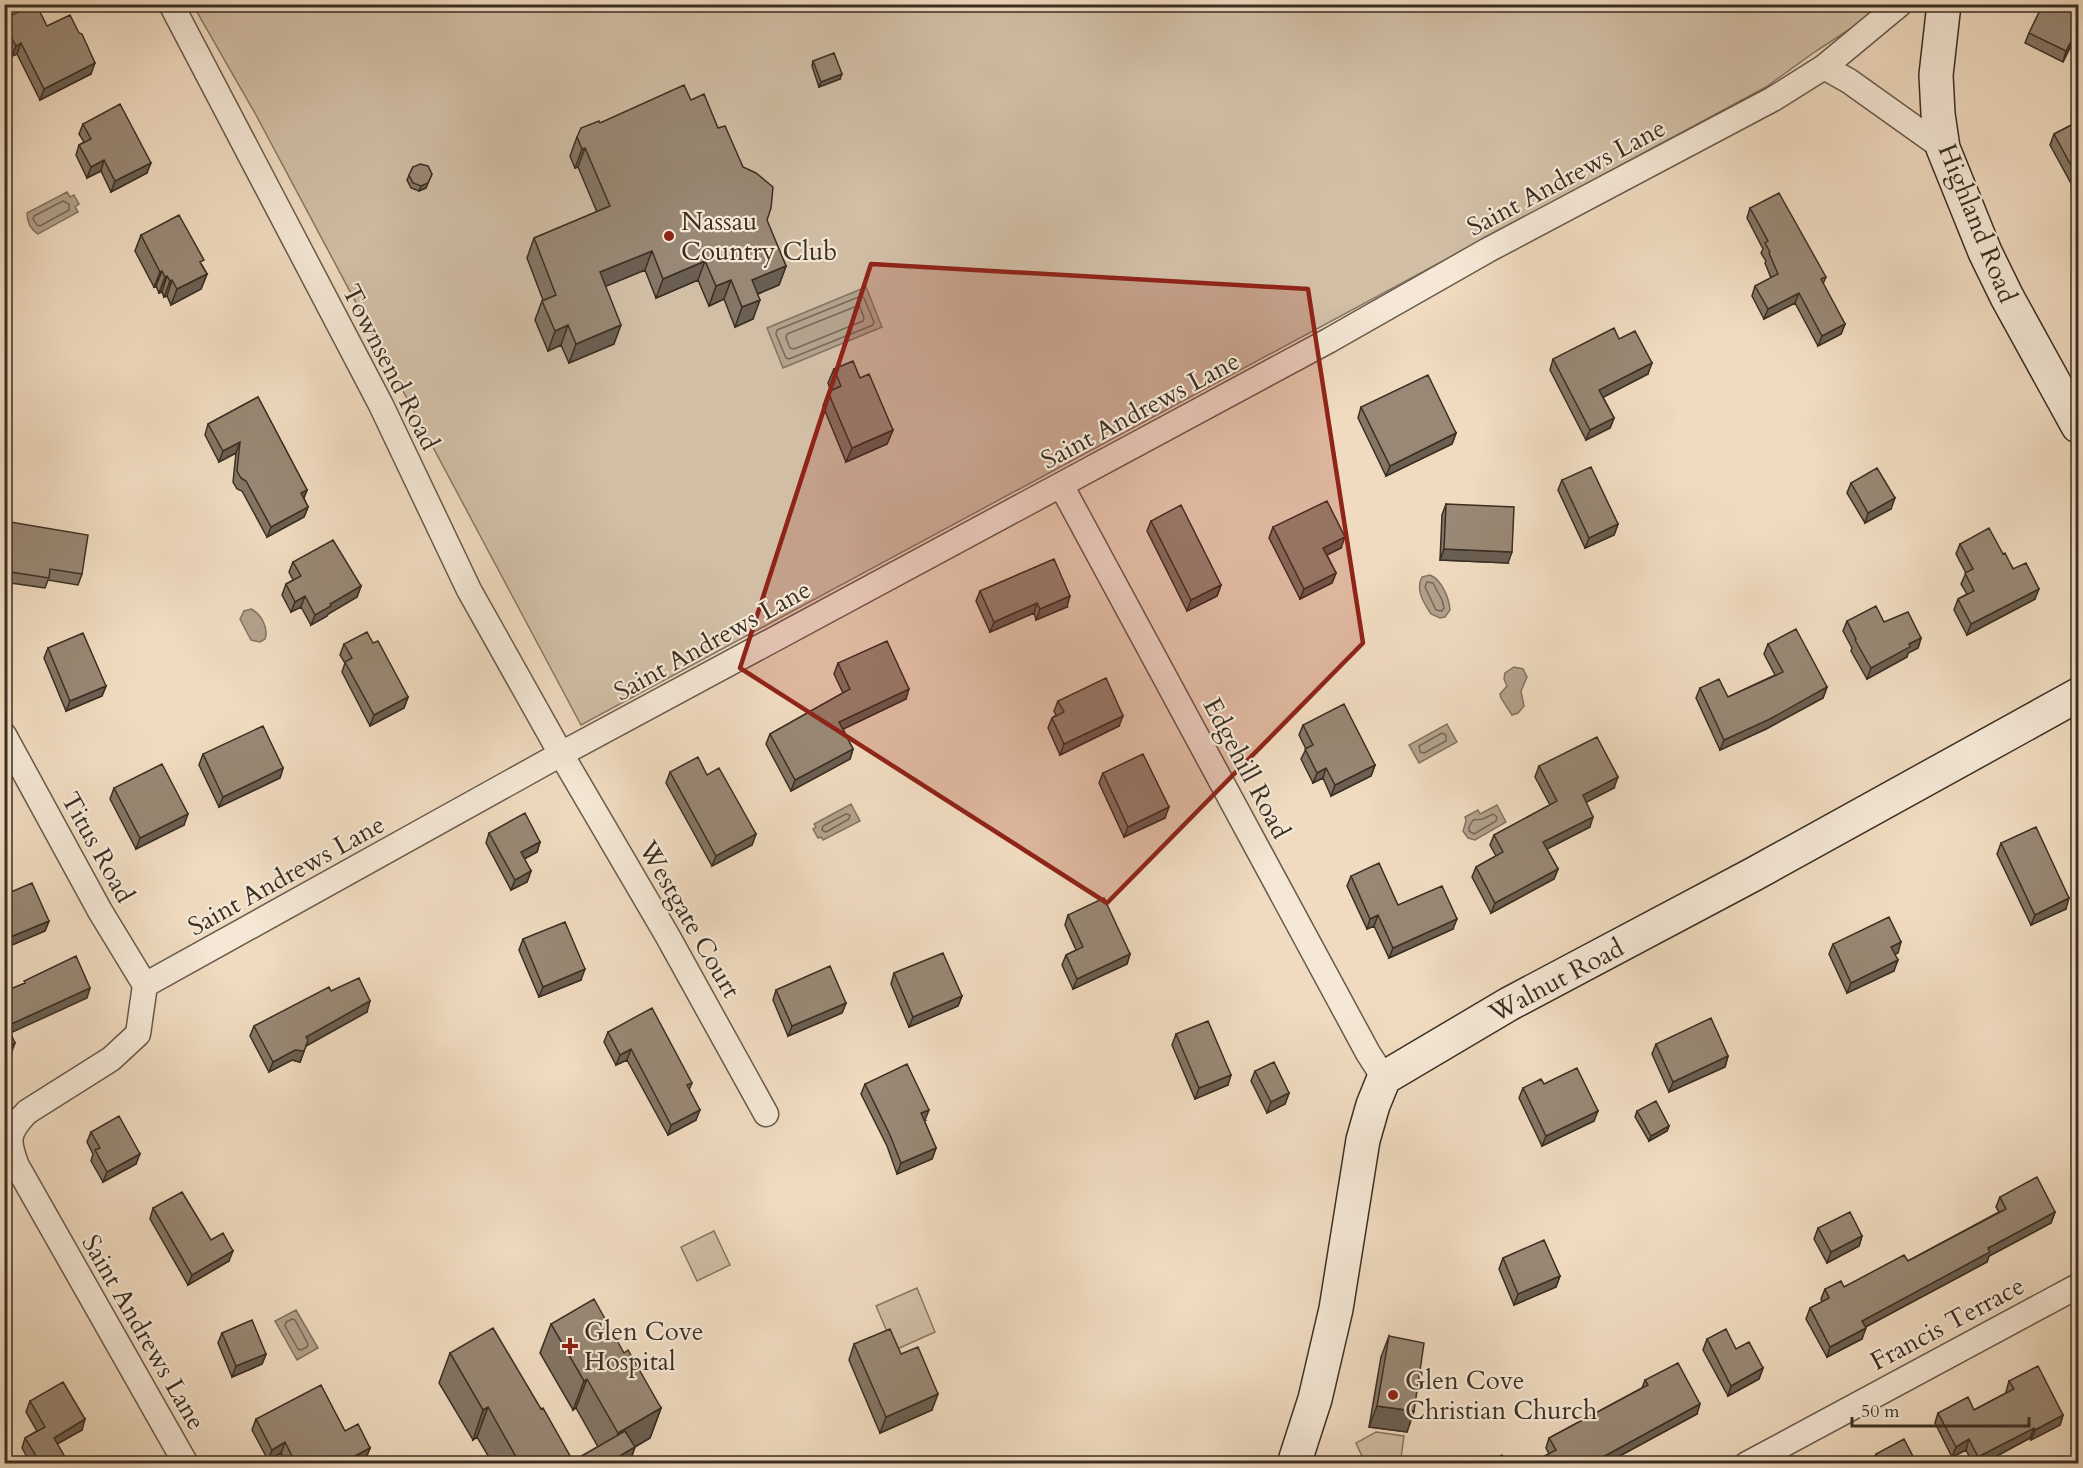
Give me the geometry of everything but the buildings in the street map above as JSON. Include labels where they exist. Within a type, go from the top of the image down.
[{"type":"street","name":"Townsend Road","points":[[171,4],[381,405],[469,590],[561,754]]},
{"type":"street","name":"Saint Andrews Lane","points":[[186,1464],[17,1166],[9,1138],[16,1124],[27,1112],[111,1059],[138,1034],[145,985],[561,754],[1328,341],[1497,245],[1773,99],[1824,67],[1900,4]]},
{"type":"street","name":"Highland Road","points":[[1944,4],[1936,75],[1943,148],[1985,252],[2007,297],[2079,426]]},
{"type":"street","points":[[1824,67],[1849,81],[1943,148]]},
{"type":"street","name":"Edgehill Road","points":[[1061,485],[1368,1053],[1384,1078]]},
{"type":"street","name":"Walnut Road","points":[[1384,1078],[1509,1004],[1754,874],[2079,695]]},
{"type":"street","name":"Titus Road","points":[[4,735],[100,911],[145,985]]},
{"type":"street","name":"Westgate Court","points":[[561,754],[667,934],[766,1114]]},
{"type":"street","points":[[1294,1464],[1316,1399],[1336,1310],[1363,1140],[1384,1078]]},
{"type":"street","name":"Francis Terrace","points":[[1747,1464],[2079,1286]]},
{"type":"highlighted area","points":[[871,264],[1308,289],[1363,643],[1107,903],[740,668]]},
{"type":"shaded area","name":"Nassau Country Club","points":[[1872,4],[1873,14],[1766,87],[581,725],[256,115],[193,5]]},
{"type":"shaded area","points":[[714,1231],[730,1265],[697,1281],[681,1247]]},
{"type":"shaded area","points":[[917,1288],[935,1332],[895,1350],[876,1306]]},
{"type":"shaded area","points":[[1376,1432],[1404,1436],[1401,1458],[1390,1463],[1365,1463],[1356,1443]]},
{"type":"water","points":[[67,192],[70,197],[74,195],[79,204],[75,207],[78,212],[38,234],[35,232],[29,225],[27,213]]},
{"type":"water","points":[[866,287],[882,327],[783,368],[767,328]]},
{"type":"water","points":[[1430,575],[1441,585],[1448,600],[1450,610],[1445,617],[1440,618],[1431,614],[1421,596],[1419,587],[1422,577]]},
{"type":"water","points":[[251,609],[261,618],[265,626],[265,639],[260,642],[251,640],[240,619],[244,611]]},
{"type":"water","points":[[1514,667],[1523,669],[1527,677],[1521,691],[1524,706],[1518,713],[1512,715],[1500,694],[1507,686],[1504,679],[1505,673]]},
{"type":"water","points":[[1447,724],[1457,742],[1419,763],[1409,745]]},
{"type":"water","points":[[851,804],[860,821],[823,840],[821,837],[818,838],[813,829],[816,827],[814,824]]},
{"type":"water","points":[[1497,805],[1506,822],[1475,840],[1468,838],[1463,831],[1465,817],[1478,810],[1480,814]]},
{"type":"water","points":[[296,1310],[318,1348],[297,1360],[275,1321]]},
{"type":"place","name":"Nassau Country Club","points":[[669,236]]},
{"type":"place","name":"Glen Cove Hospital","points":[[570,1346]]},
{"type":"place","name":"Glen Cove Christian Church","points":[[1393,1395]]}]
